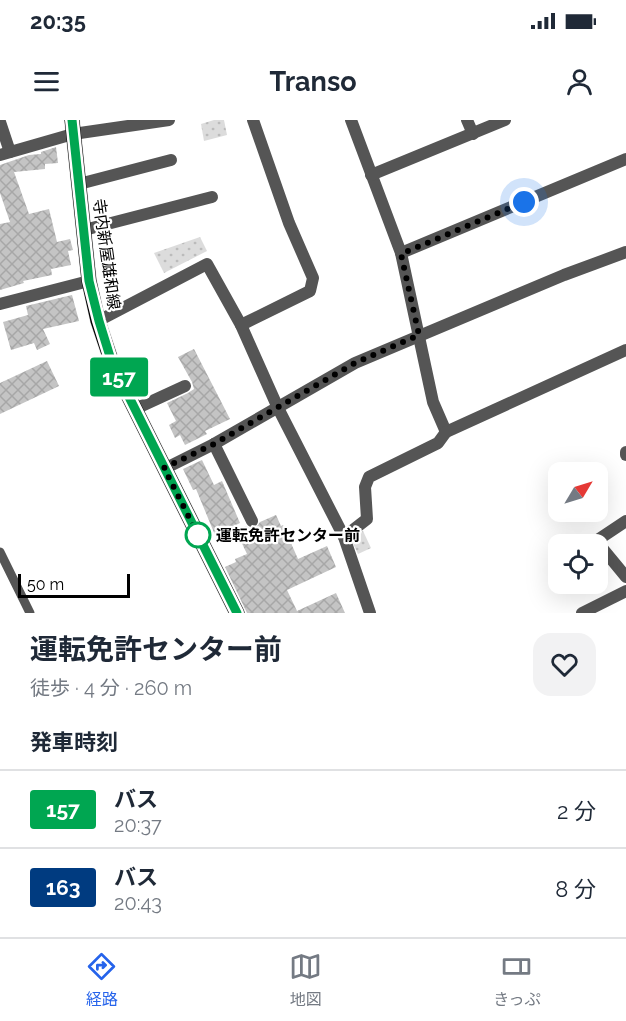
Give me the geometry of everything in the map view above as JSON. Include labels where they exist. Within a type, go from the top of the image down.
[{"type":"main road","name":"寺内新屋雄和線","points":[[73,127],[89,281],[112,363],[237,613]]},
{"type":"street","points":[[0,122],[5,153],[73,127],[169,120]]},
{"type":"street","points":[[241,325],[310,291],[313,278],[289,223],[253,120]]},
{"type":"street","points":[[351,120],[401,254],[432,402],[446,432]]},
{"type":"street","points":[[467,120],[472,134]]},
{"type":"street","points":[[371,175],[505,120]]},
{"type":"street","points":[[401,254],[626,159]]},
{"type":"street","points":[[79,184],[171,160]]},
{"type":"street","points":[[84,230],[212,197]]},
{"type":"street","points":[[164,468],[214,444],[355,363],[626,252]]},
{"type":"street","points":[[99,321],[207,264],[241,325],[278,408],[344,537],[370,613]]},
{"type":"street","points":[[0,304],[89,281]]},
{"type":"street","points":[[344,537],[367,519],[365,487],[369,477],[438,443],[446,432],[626,351]]},
{"type":"street","points":[[135,410],[185,386]]},
{"type":"street","points":[[214,444],[252,521]]},
{"type":"street","points":[[626,521],[599,539],[598,543],[626,577]]},
{"type":"street","points":[[582,613],[626,591]]},
{"type":"lane","points":[[0,552],[30,613]]},
{"type":"shaded area","points":[[224,120],[227,135],[204,141],[201,124]]},
{"type":"shaded area","points":[[200,237],[207,251],[164,273],[154,253]]},
{"type":"shaded area","points":[[363,531],[371,548],[358,554],[350,537]]},
{"type":"building","points":[[56,147],[58,163],[45,164],[45,169],[14,172],[29,214],[49,209],[57,242],[70,239],[73,250],[68,251],[71,265],[51,269],[52,275],[23,281],[24,283],[0,290],[0,224],[10,222],[0,193],[0,165],[29,155],[41,154],[41,152]]},
{"type":"building","points":[[72,295],[79,321],[43,329],[50,344],[37,350],[34,343],[11,350],[3,322],[28,315],[26,306]]},
{"type":"building","points":[[194,349],[230,419],[205,431],[207,434],[185,445],[180,435],[175,438],[169,425],[176,421],[167,403],[194,389],[178,357]]},
{"type":"building","points":[[47,361],[59,386],[0,414],[0,383]]},
{"type":"building","points":[[202,460],[214,485],[222,481],[240,523],[215,535],[196,489],[193,490],[183,469]]},
{"type":"building","points":[[276,515],[298,559],[327,546],[336,567],[287,590],[297,611],[336,593],[345,613],[247,613],[225,567],[236,562],[235,559],[247,554],[236,531],[246,526],[255,529],[260,522]]},
{"type":"bus line","name":"157","points":[[72,120],[89,281],[112,363],[237,613]]},
{"type":"place","name":"運転免許センター前","points":[[198,535]]},
{"type":"route","points":[[198,535],[164,468],[214,444],[355,363],[419,335],[401,254],[524,202]]}]
